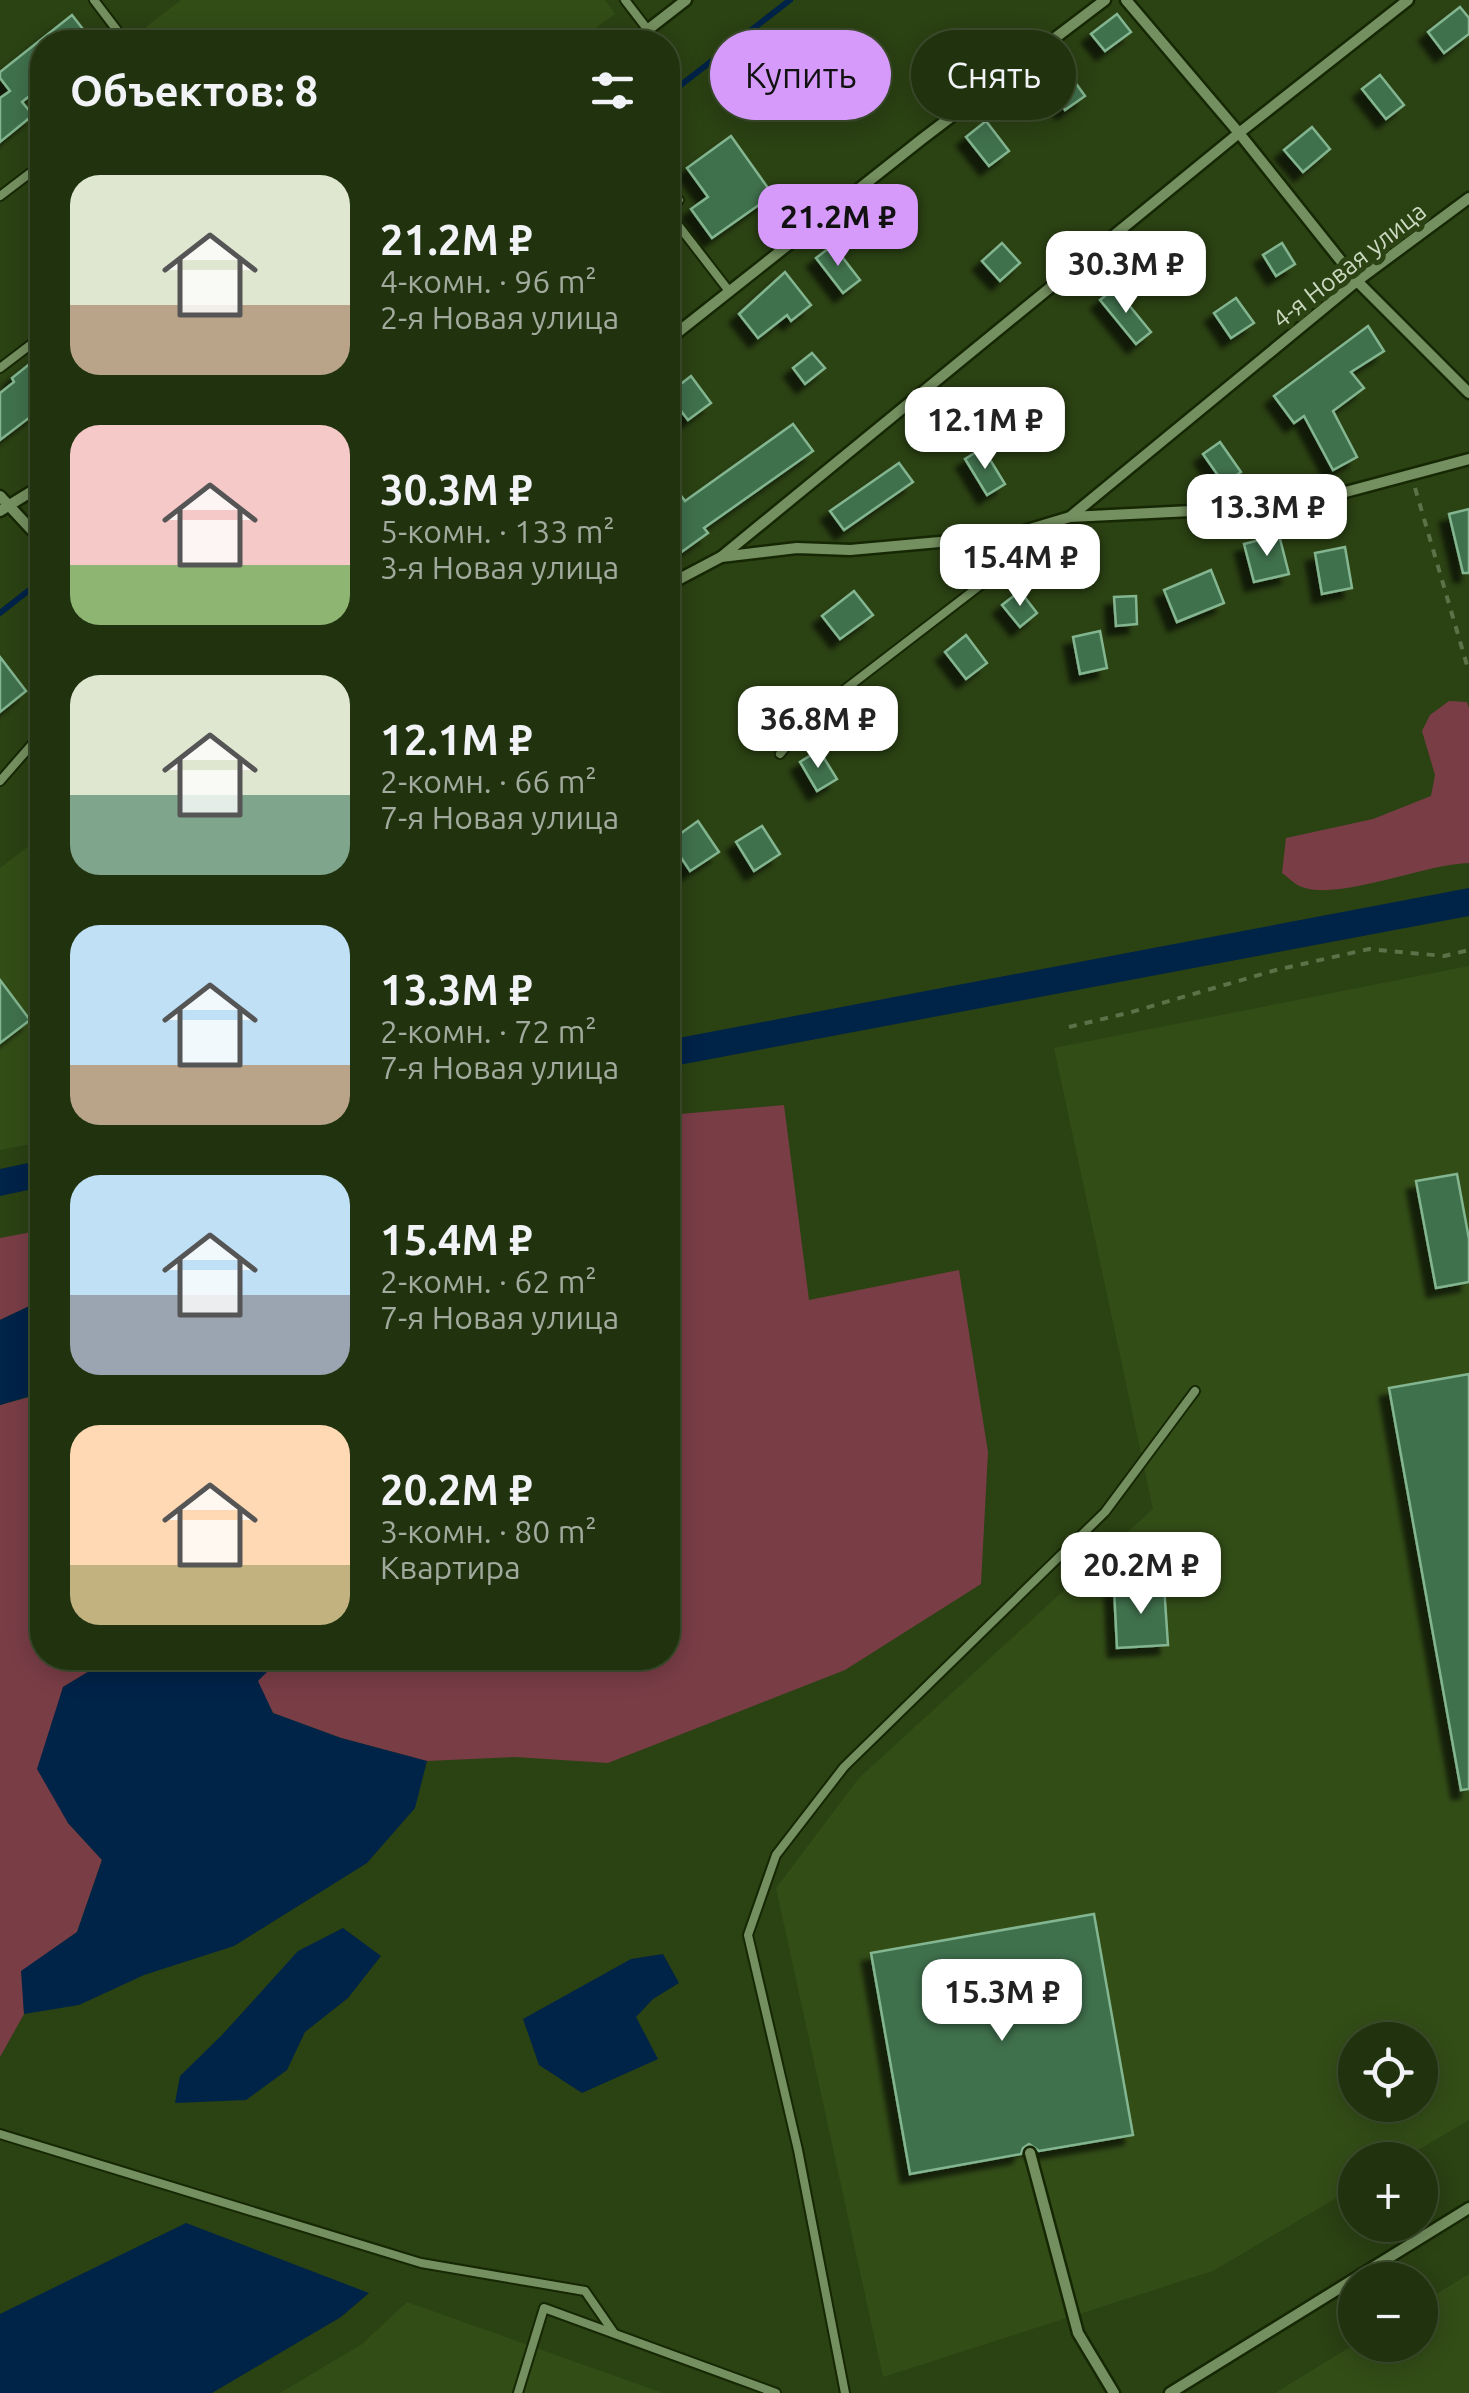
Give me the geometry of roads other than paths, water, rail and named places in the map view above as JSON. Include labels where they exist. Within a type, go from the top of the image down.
[{"type":"street","points":[[648,30],[686,0]]},
{"type":"street","points":[[680,331],[1105,0]]},
{"type":"street","points":[[1126,0],[1357,281],[1469,393]]},
{"type":"street","points":[[680,578],[721,556],[1408,0]]},
{"type":"street","name":"4-я Новая улица","points":[[1070,517],[1357,281],[1469,198]]},
{"type":"street","points":[[721,556],[797,548],[850,550],[1007,536],[1070,517],[1293,506],[1469,458]]},
{"type":"street","points":[[5,508],[30,492]]},
{"type":"street","points":[[0,496],[5,508],[30,530]]},
{"type":"street","points":[[1030,2153],[1078,2333],[1114,2393]]},
{"type":"street","points":[[1170,2393],[1469,2208]]},
{"type":"lane","points":[[94,0],[117,30]]},
{"type":"lane","points":[[625,0],[648,30]]},
{"type":"lane","points":[[0,196],[30,173]]},
{"type":"lane","points":[[680,227],[730,292]]},
{"type":"lane","points":[[0,368],[30,345]]},
{"type":"lane","points":[[780,754],[813,714],[1021,554],[1038,526]]},
{"type":"lane","points":[[0,781],[30,747]]},
{"type":"lane","points":[[845,2393],[798,2150],[748,1934],[776,1855],[844,1767],[1105,1512],[1195,1392]]},
{"type":"lane","points":[[0,2134],[421,2263],[585,2291],[614,2334]]},
{"type":"lane","points":[[518,2393],[544,2308],[776,2393]]},
{"type":"water","points":[[1469,888],[1469,916],[680,1065],[680,1038]]},
{"type":"water","points":[[30,1163],[30,1190],[0,1196],[0,1169]]},
{"type":"water","points":[[30,1306],[30,1396],[0,1405],[0,1320]]},
{"type":"water","points":[[91,1670],[269,1670],[258,1681],[273,1713],[341,1738],[427,1761],[415,1808],[367,1863],[234,1946],[144,1975],[79,2005],[24,2014],[21,1971],[77,1932],[102,1860],[68,1823],[37,1769],[63,1687]]},
{"type":"water","points":[[343,1928],[381,1956],[348,1998],[305,2032],[287,2070],[246,2100],[175,2103],[180,2076],[298,1951]]},
{"type":"water","points":[[663,1954],[679,1983],[653,1999],[636,2017],[658,2059],[582,2093],[539,2065],[523,2019],[631,1959]]},
{"type":"water","points":[[186,2223],[369,2293],[341,2317],[212,2393],[0,2393],[0,2314]]},
{"type":"waterway","points":[[680,86],[790,0]]},
{"type":"waterway","points":[[0,613],[30,589]]}]
